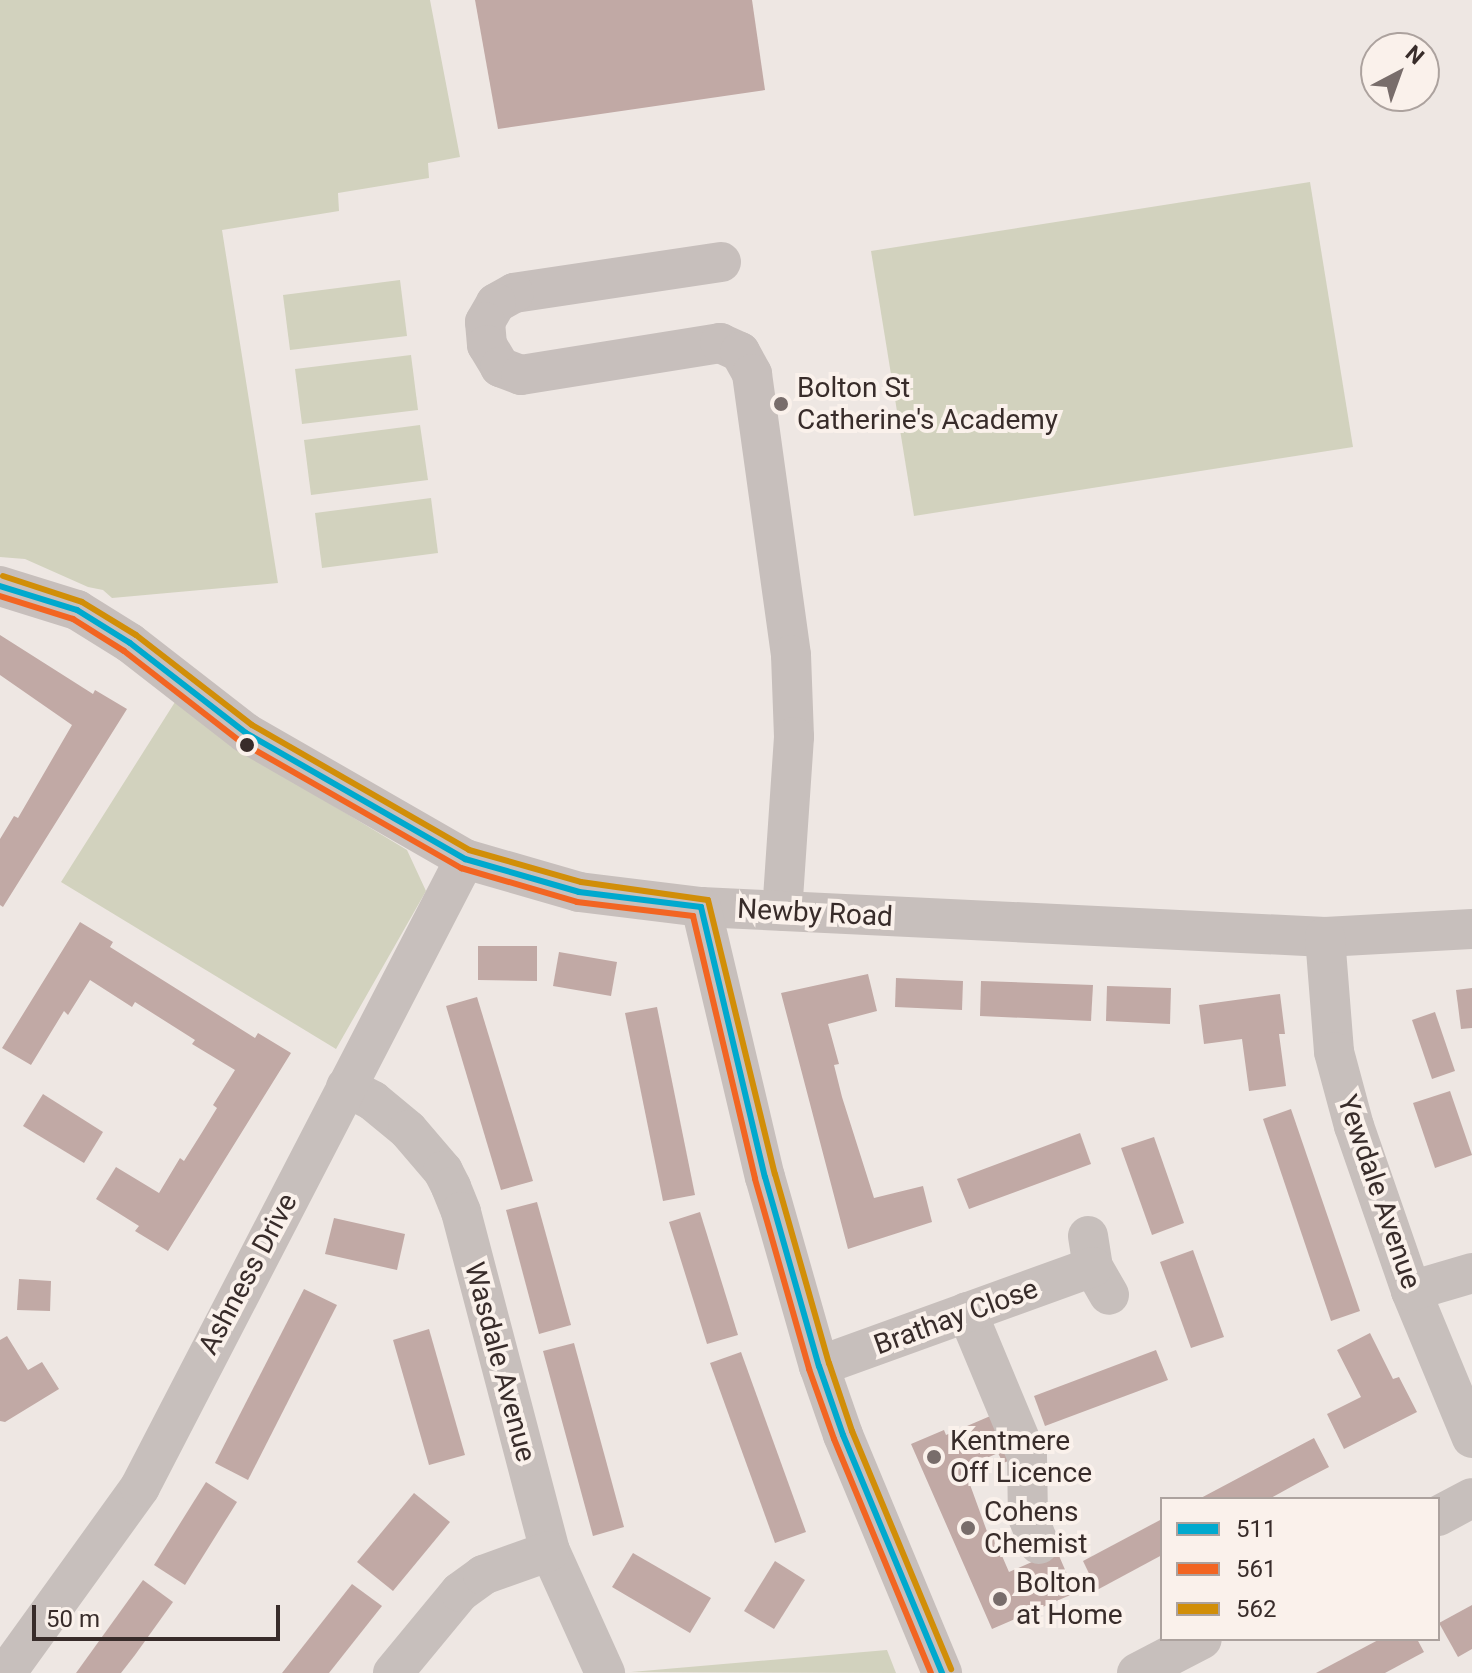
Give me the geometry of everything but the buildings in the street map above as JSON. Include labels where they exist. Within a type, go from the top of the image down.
[{"type":"street","points":[[721,262],[514,293],[496,303],[485,322],[487,345],[500,367],[521,375],[720,343],[740,352],[752,374],[791,655],[794,737],[782,911]]},
{"type":"street","name":"Newby Road","points":[[0,586],[77,610],[130,643],[246,733],[465,859],[579,892],[701,907],[1325,937],[1472,929]]},
{"type":"street","name":"Ashness Drive","points":[[6,1673],[140,1487],[465,859]]},
{"type":"street","points":[[701,907],[765,1177],[819,1366],[843,1435],[942,1673]]},
{"type":"street","name":"Yewdale Avenue","points":[[1325,937],[1334,1052],[1354,1126],[1411,1291],[1472,1438]]},
{"type":"street","name":"Wasdale Avenue","points":[[346,1087],[373,1101],[408,1130],[443,1171],[451,1187],[461,1212],[550,1551],[605,1673]]},
{"type":"street","name":"Brathay Close","points":[[819,1366],[1096,1266]]},
{"type":"street","points":[[1411,1291],[1472,1273]]},
{"type":"street","points":[[967,1312],[1027,1456],[1028,1517],[1039,1544]]},
{"type":"street","points":[[1440,1515],[1472,1498]]},
{"type":"street","points":[[393,1673],[460,1592],[483,1575],[550,1551]]},
{"type":"street","points":[[1137,1673],[1198,1641]]},
{"type":"green space","points":[[0,0],[430,0],[460,157],[428,163],[429,178],[338,193],[339,211],[222,230],[278,583],[112,598],[103,590],[88,587],[25,559],[0,557]]},
{"type":"green space","points":[[1310,182],[1353,447],[914,516],[871,251]]},
{"type":"green space","points":[[400,280],[407,336],[290,350],[283,295]]},
{"type":"green space","points":[[411,355],[418,410],[302,424],[295,369]]},
{"type":"green space","points":[[420,425],[428,480],[311,495],[304,440]]},
{"type":"green space","points":[[431,498],[438,553],[322,568],[315,513]]},
{"type":"green space","points":[[175,702],[231,744],[407,850],[426,891],[336,1049],[61,882]]},
{"type":"green space","points":[[887,1650],[896,1673],[631,1672]]},
{"type":"transit line","name":"562","points":[[3,576],[82,602],[136,635],[252,725],[469,850],[581,882],[708,900],[775,1174],[829,1363],[852,1431],[951,1669]]},
{"type":"transit line","name":"511","points":[[0,586],[77,610],[130,643],[246,733],[465,859],[579,892],[701,907]]},
{"type":"transit line","name":"561","points":[[0,596],[73,619],[124,651],[241,742],[461,868],[577,902],[693,916],[755,1179],[809,1369],[834,1439],[931,1673]]},
{"type":"transit line","name":"511","points":[[701,907],[765,1177],[819,1366],[843,1435],[942,1673]]},
{"type":"place","name":"Bolton St Catherine's Academy","points":[[781,404]]},
{"type":"place","name":"Kentmere Off Licence","points":[[934,1457]]},
{"type":"place","name":"Cohens Chemist","points":[[968,1528]]},
{"type":"place","name":"Bolton at Home","points":[[1000,1599]]}]
